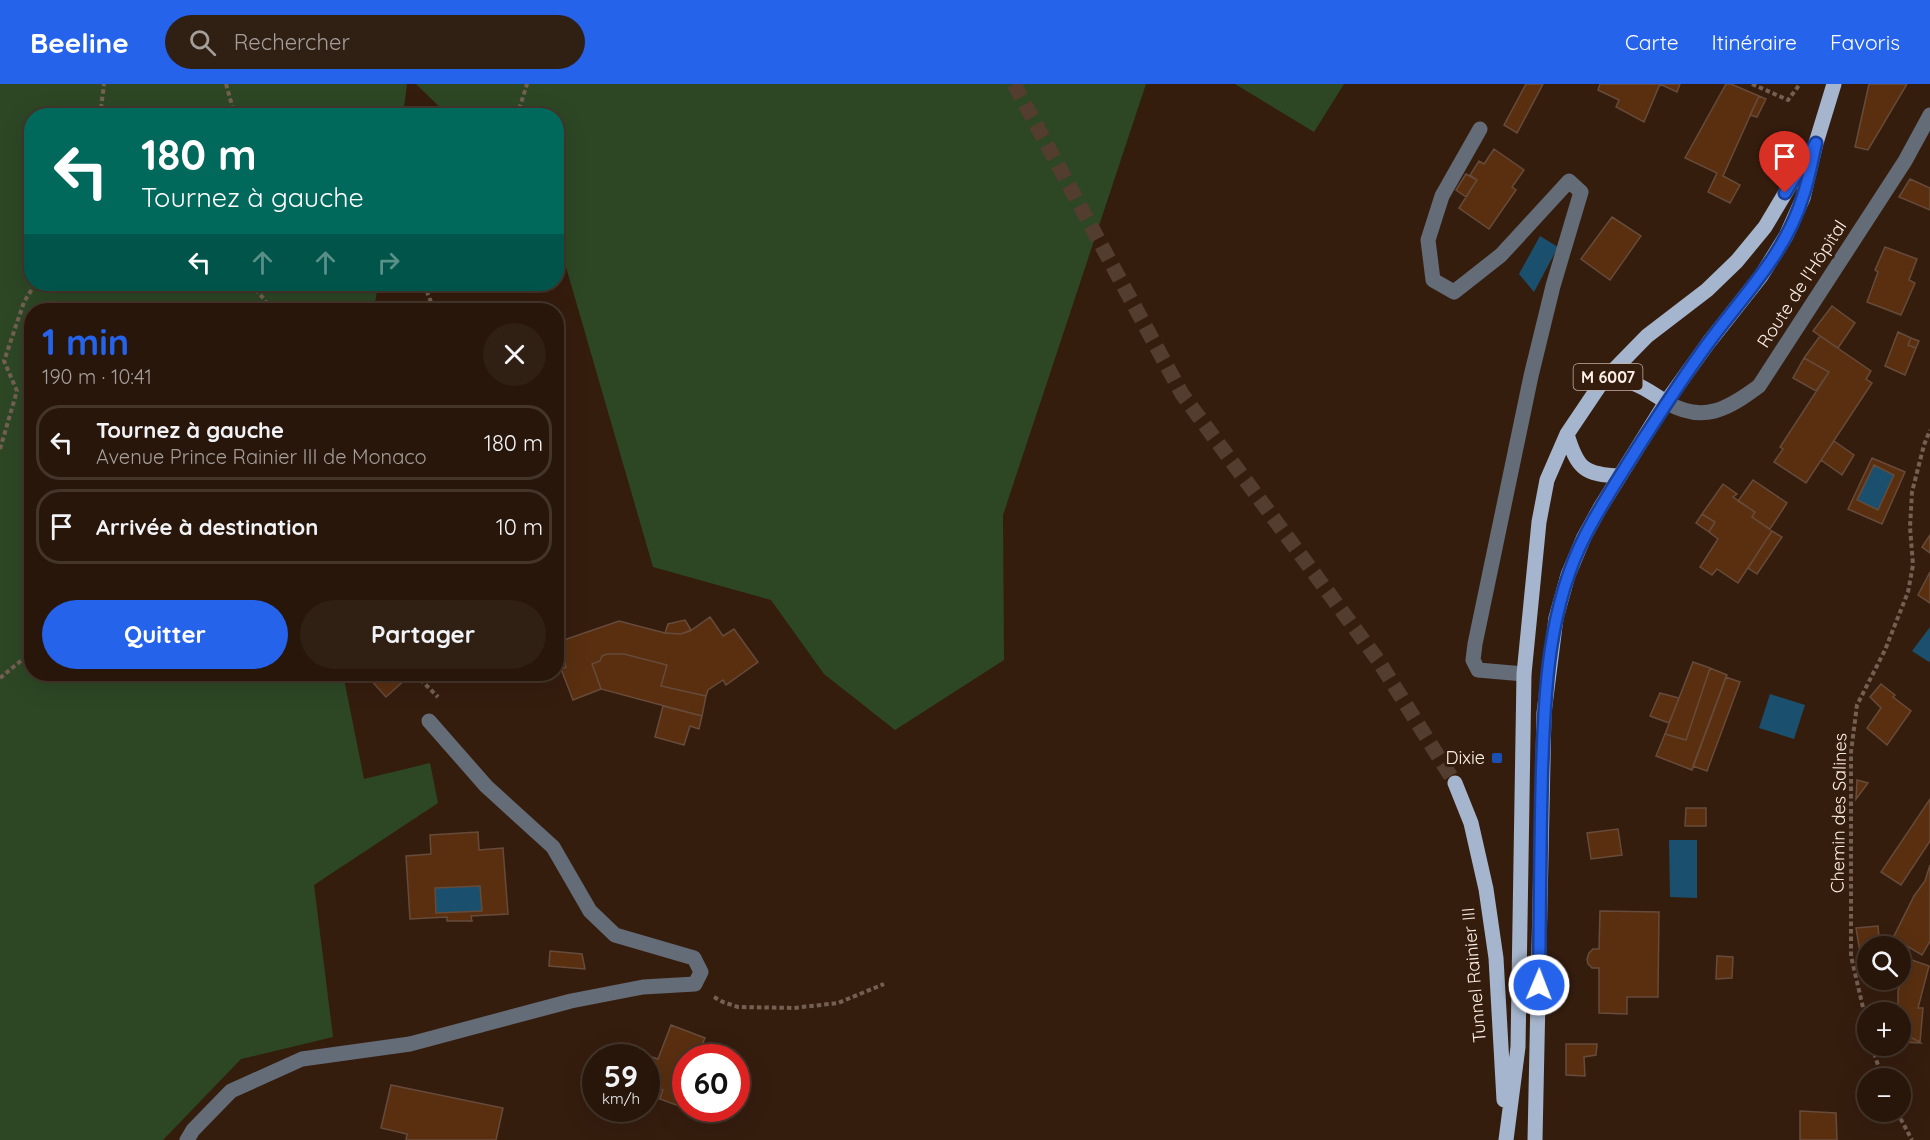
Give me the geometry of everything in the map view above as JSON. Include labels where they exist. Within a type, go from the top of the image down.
[{"type":"main road","name":"M 6007","points":[[1535,1140],[1544,713],[1556,618],[1568,575],[1584,537],[1666,402],[1761,276],[1786,236],[1803,198],[1816,143],[1834,84]]},
{"type":"main road","name":"M 6007","points":[[1507,1136],[1518,1047],[1524,674],[1539,522],[1547,480],[1567,434],[1602,382],[1647,336],[1707,290],[1737,261],[1765,227],[1816,143]]},
{"type":"main road","points":[[1602,382],[1619,380],[1636,383],[1666,402]]},
{"type":"main road","points":[[1567,434],[1577,462],[1586,471],[1620,476]]},
{"type":"main road","name":"Tunnel Rainier III","points":[[1455,783],[1471,823],[1486,889],[1496,958],[1507,1136]]},
{"type":"street","name":"Route de l'Hôpital","points":[[1666,402],[1691,414],[1714,412],[1737,402],[1759,386],[1905,161],[1930,115]]},
{"type":"street","points":[[1480,129],[1442,196],[1428,240],[1433,280],[1454,292],[1501,255],[1569,181],[1581,192],[1553,286],[1531,376],[1473,660],[1478,670],[1524,674]]},
{"type":"street","points":[[187,1140],[193,1130],[231,1091],[302,1059],[410,1044],[571,1001],[643,987],[695,984],[701,972],[694,958],[615,935],[590,911],[553,847],[486,786],[429,721]]},
{"type":"path","points":[[101,108],[104,84]]},
{"type":"path","points":[[226,84],[233,108]]},
{"type":"path","points":[[520,108],[527,84]]},
{"type":"path","points":[[1752,84],[1788,100],[1800,84]]},
{"type":"path","points":[[0,449],[17,391],[4,361],[24,302],[30,291]]},
{"type":"path","points":[[257,291],[266,303]]},
{"type":"path","name":"Chemin des Salines","points":[[1862,1002],[1851,956],[1851,752],[1857,705],[1885,650],[1908,592],[1914,565],[1911,527],[1912,492],[1930,429]]},
{"type":"path","points":[[0,678],[24,660]]},
{"type":"path","points":[[422,681],[445,704]]},
{"type":"path","points":[[738,1007],[794,1008],[838,1003],[884,984]]},
{"type":"path","points":[[1902,1122],[1912,1140]]},
{"type":"green space","points":[[0,84],[407,84],[404,108],[24,108],[24,291],[377,291],[375,303],[24,303],[24,681],[344,681],[364,779],[430,763],[438,803],[314,885],[333,1037],[241,1059],[163,1140],[0,1140]]},
{"type":"green space","points":[[416,84],[1146,84],[1003,515],[1004,660],[895,730],[824,674],[771,600],[653,567],[564,260],[564,108],[441,108]]},
{"type":"green space","points":[[1235,84],[1344,84],[1314,132]]},
{"type":"water","points":[[1540,236],[1558,247],[1534,292],[1519,274]]},
{"type":"water","points":[[1874,465],[1894,475],[1878,510],[1857,500]]},
{"type":"water","points":[[1930,627],[1930,661],[1929,662],[1912,651]]},
{"type":"water","points":[[1770,694],[1805,705],[1794,739],[1759,728]]},
{"type":"water","points":[[1669,840],[1697,840],[1697,898],[1670,897]]},
{"type":"water","points":[[480,886],[482,911],[436,913],[435,888]]},
{"type":"building","points":[[1526,84],[1543,84],[1517,133],[1504,125]]},
{"type":"building","points":[[1600,84],[1660,84],[1644,122],[1616,107],[1619,100],[1598,90]]},
{"type":"building","points":[[1660,84],[1680,84],[1677,92]]},
{"type":"building","points":[[1726,84],[1759,96],[1723,176],[1740,185],[1730,203],[1708,192],[1717,173],[1685,158]]},
{"type":"building","points":[[1869,84],[1907,84],[1868,150],[1855,147]]},
{"type":"building","points":[[1759,96],[1766,99],[1757,117],[1750,115]]},
{"type":"building","points":[[1494,149],[1524,170],[1512,187],[1516,190],[1489,229],[1459,208],[1477,180],[1470,175],[1479,161],[1484,164]]},
{"type":"building","points":[[1466,174],[1477,180],[1466,197],[1456,190]]},
{"type":"building","points":[[1910,179],[1930,188],[1930,210],[1899,197]]},
{"type":"building","points":[[1612,217],[1641,236],[1610,280],[1581,259]]},
{"type":"building","points":[[1885,247],[1917,259],[1909,280],[1915,283],[1901,315],[1867,302],[1878,272],[1875,270]]},
{"type":"building","points":[[1832,306],[1855,323],[1838,348],[1813,331]]},
{"type":"building","points":[[1898,332],[1911,338],[1908,345],[1916,348],[1905,375],[1885,366]]},
{"type":"building","points":[[1820,336],[1871,371],[1866,379],[1872,383],[1806,483],[1774,462],[1783,449],[1780,447],[1829,372],[1804,358]]},
{"type":"building","points":[[1911,338],[1919,341],[1916,348],[1908,345]]},
{"type":"building","points":[[1804,358],[1829,372],[1816,391],[1793,378]]},
{"type":"building","points":[[1834,441],[1854,455],[1842,475],[1821,460]]},
{"type":"building","points":[[1872,458],[1905,472],[1882,524],[1848,509]],"holes":[[[1874,465],[1894,475],[1878,510],[1857,500]]]},
{"type":"building","points":[[1753,480],[1787,503],[1770,529],[1752,517],[1755,512],[1738,501]]},
{"type":"building","points":[[1723,484],[1737,494],[1733,497],[1755,512],[1752,517],[1772,531],[1738,583],[1717,569],[1712,575],[1700,567],[1718,539],[1709,532],[1715,522],[1702,514]]},
{"type":"building","points":[[1702,514],[1715,522],[1709,532],[1696,523]]},
{"type":"building","points":[[1772,531],[1782,537],[1757,574],[1748,568]]},
{"type":"building","points":[[1930,535],[1930,553],[1922,547]]},
{"type":"building","points":[[1930,572],[1930,603],[1918,595]]},
{"type":"building","points":[[710,617],[723,636],[734,629],[758,662],[726,685],[723,680],[708,690],[706,696],[661,686],[667,665],[624,654],[607,654],[602,656],[600,661],[592,664],[601,689],[573,700],[564,677],[566,667],[564,640],[619,621],[665,633],[681,634],[690,631]]},
{"type":"building","points":[[685,620],[691,630],[681,634],[665,633],[668,624]]},
{"type":"building","points":[[624,654],[667,665],[661,686],[706,696],[702,716],[601,689],[592,664],[600,661],[602,656]]},
{"type":"building","points":[[1693,662],[1710,668],[1686,740],[1665,734]]},
{"type":"building","points":[[1710,668],[1727,675],[1692,770],[1656,756],[1665,734],[1686,740]]},
{"type":"building","points":[[1726,677],[1740,682],[1707,771],[1693,766]]},
{"type":"building","points":[[372,681],[404,681],[386,697]]},
{"type":"building","points":[[1881,684],[1911,711],[1887,745],[1867,728],[1881,708],[1870,697]]},
{"type":"building","points":[[1660,693],[1679,698],[1669,723],[1650,716]]},
{"type":"building","points":[[663,706],[702,716],[699,729],[690,726],[684,745],[655,737]]},
{"type":"building","points":[[1857,780],[1868,783],[1856,799]]},
{"type":"building","points":[[1930,799],[1930,841],[1901,885],[1881,872]]},
{"type":"building","points":[[1686,808],[1706,808],[1706,826],[1685,826]]},
{"type":"building","points":[[1618,829],[1622,855],[1591,859],[1587,833]]},
{"type":"building","points":[[478,832],[479,850],[503,848],[508,914],[471,916],[472,921],[447,921],[447,917],[410,919],[406,856],[431,854],[430,835]],"holes":[[[480,886],[482,911],[436,913],[435,888]]]},
{"type":"building","points":[[1930,865],[1930,941],[1922,955],[1911,949],[1911,936],[1894,936],[1914,896],[1925,881]]},
{"type":"building","points":[[1600,911],[1659,912],[1658,997],[1627,997],[1627,1014],[1599,1013],[1599,968],[1592,968],[1587,959],[1593,949],[1599,949]]},
{"type":"building","points":[[1878,926],[1879,936],[1857,936],[1856,928]]},
{"type":"building","points":[[550,951],[582,954],[585,969],[549,966]]},
{"type":"building","points":[[1717,956],[1733,957],[1732,978],[1716,979]]},
{"type":"building","points":[[1911,960],[1929,966],[1918,1008],[1923,1008],[1920,1042],[1911,1038],[1911,1002],[1898,1002],[1898,991],[1911,990]]},
{"type":"building","points":[[671,1025],[705,1038],[702,1044],[672,1044],[672,1103],[660,1099],[663,1090],[660,1089],[660,1054]]},
{"type":"building","points":[[1911,1038],[1920,1042],[1911,1043]]},
{"type":"building","points":[[1566,1044],[1597,1044],[1596,1055],[1584,1057],[1585,1076],[1566,1075]]},
{"type":"building","points":[[391,1085],[503,1108],[496,1140],[406,1140],[407,1134],[381,1128]]},
{"type":"building","points":[[1800,1111],[1836,1113],[1837,1140],[1800,1140]]},
{"type":"tunnel","points":[[1014,84],[1182,394],[1378,660],[1455,783]]},
{"type":"place","name":"Dixie","points":[[1497,758]]},
{"type":"route","points":[[1539,985],[1544,713],[1556,618],[1568,575],[1584,537],[1600,508],[1666,402],[1761,276],[1786,236],[1803,198],[1816,143],[1785,193]]}]
